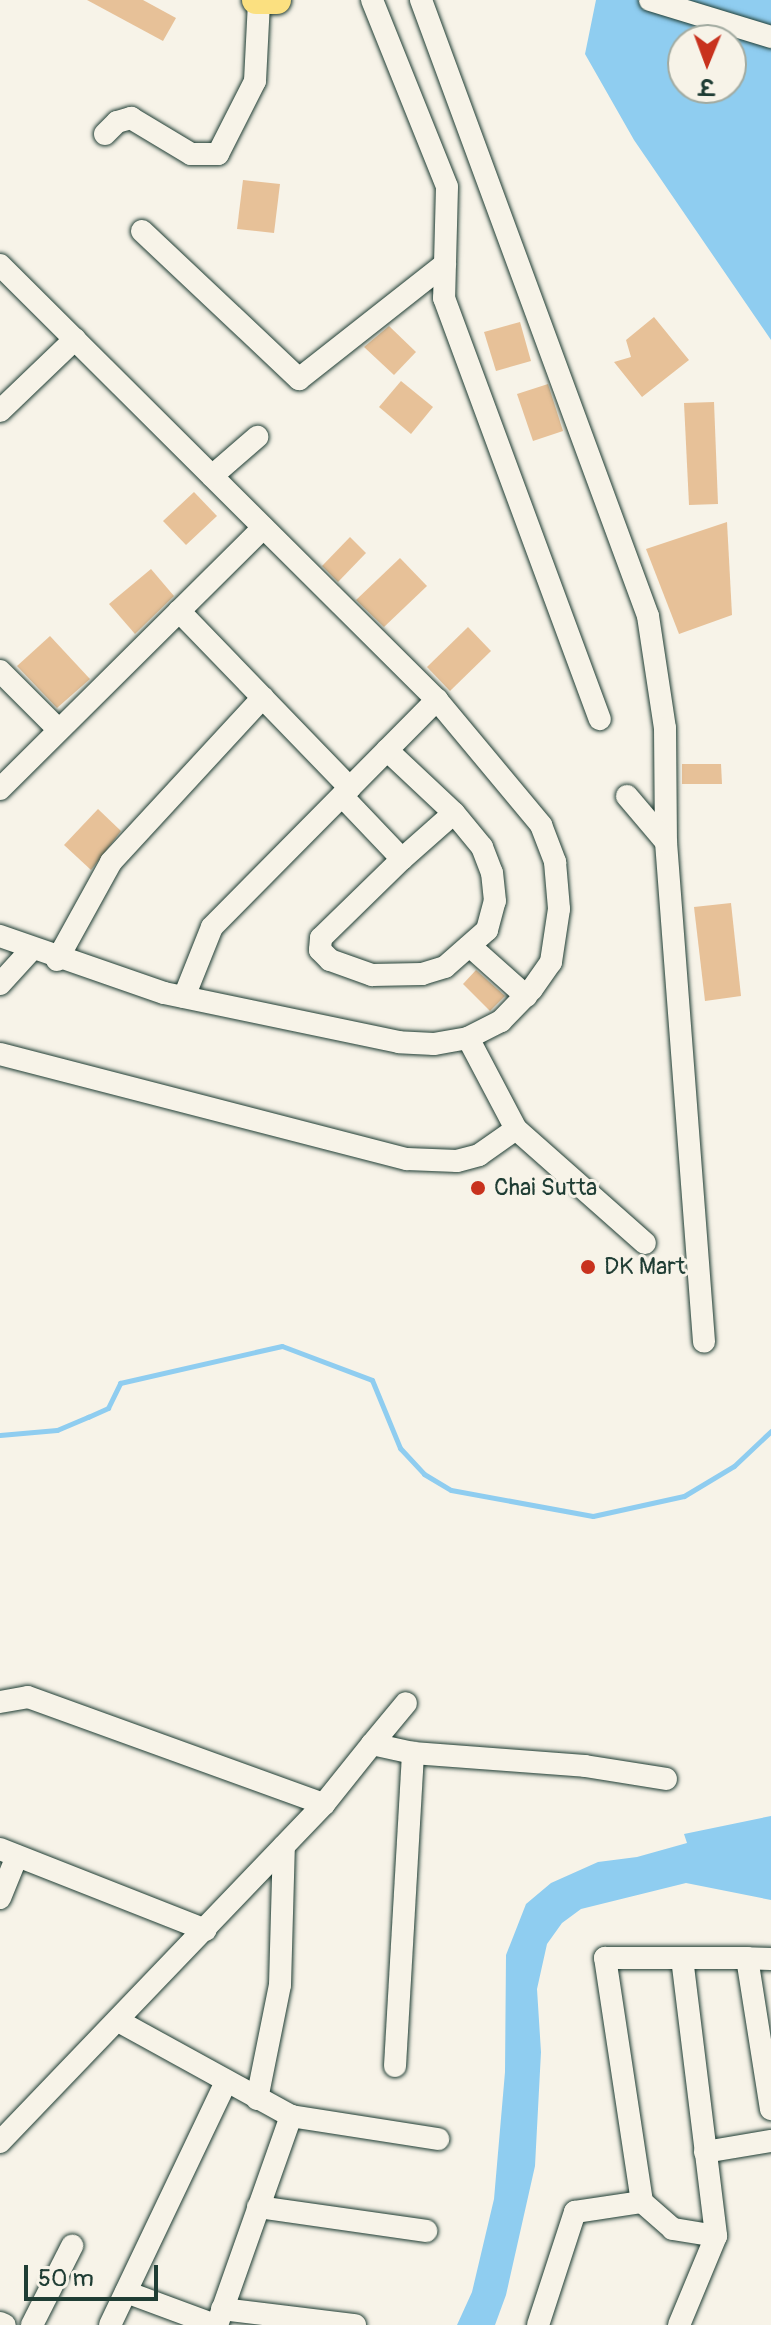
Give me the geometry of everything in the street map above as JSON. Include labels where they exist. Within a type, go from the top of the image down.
[{"type":"main road","points":[[257,0],[277,0]]},
{"type":"street","points":[[105,134],[117,122],[131,118],[191,154],[218,154],[255,81],[257,0]]},
{"type":"street","points":[[372,0],[447,187],[444,298],[600,719]]},
{"type":"street","points":[[421,0],[648,616],[663,692],[666,842],[704,1342]]},
{"type":"street","points":[[650,0],[771,37]]},
{"type":"street","points":[[142,231],[299,379],[445,264]]},
{"type":"street","points":[[0,265],[437,700],[541,825],[555,862],[559,909],[551,962],[526,996],[501,1021],[468,1038],[434,1044],[399,1042],[184,997],[57,960],[0,936]]},
{"type":"street","points":[[0,411],[75,339]]},
{"type":"street","points":[[212,476],[257,437]]},
{"type":"street","points":[[0,789],[263,528]]},
{"type":"street","points":[[179,611],[263,697],[402,859]]},
{"type":"street","points":[[0,671],[59,730]]},
{"type":"street","points":[[57,960],[111,862],[263,697]]},
{"type":"street","points":[[184,997],[212,927],[437,700]]},
{"type":"street","points":[[387,750],[454,813],[482,847],[492,873],[495,901],[487,930],[445,967],[401,975],[372,975],[330,960],[320,950],[321,938],[454,813]]},
{"type":"street","points":[[627,796],[666,842]]},
{"type":"street","points":[[471,947],[526,996]]},
{"type":"street","points":[[0,984],[31,950]]},
{"type":"street","points":[[468,1038],[516,1129],[645,1243]]},
{"type":"street","points":[[0,1054],[407,1159],[457,1161],[479,1155],[516,1129]]},
{"type":"street","points":[[0,1702],[28,1697],[324,1804]]},
{"type":"street","points":[[0,2142],[120,2022],[324,1804],[406,1703]]},
{"type":"street","points":[[372,1744],[413,1753],[585,1766],[666,1779]]},
{"type":"street","points":[[395,2066],[413,1753]]},
{"type":"street","points":[[257,2099],[280,1985],[284,1846]]},
{"type":"street","points":[[0,1898],[9,1852],[206,1930]]},
{"type":"street","points":[[716,2236],[673,2229],[642,2202],[605,1958],[771,1959]]},
{"type":"street","points":[[679,2325],[716,2236],[682,1958]]},
{"type":"street","points":[[747,1958],[771,2109]]},
{"type":"street","points":[[120,2022],[291,2116],[438,2139]]},
{"type":"street","points":[[110,2325],[226,2082]]},
{"type":"street","points":[[218,2320],[291,2116]]},
{"type":"street","points":[[705,2152],[771,2141]]},
{"type":"street","points":[[538,2325],[575,2212],[642,2202]]},
{"type":"street","points":[[258,2207],[426,2231]]},
{"type":"street","points":[[32,2325],[72,2246]]},
{"type":"street","points":[[126,2292],[218,2320],[355,2325]]},
{"type":"water","points":[[596,0],[771,0],[771,340],[634,140],[585,54]]},
{"type":"water","points":[[771,1816],[771,1900],[686,1883],[581,1909],[562,1923],[547,1944],[537,1989],[541,2052],[535,2166],[506,2295],[495,2325],[457,2325],[472,2292],[494,2199],[505,2072],[506,1955],[526,1904],[551,1883],[598,1862],[637,1857],[687,1843],[684,1834]]},
{"type":"building","points":[[87,0],[143,0],[176,18],[163,41]]},
{"type":"building","points":[[243,180],[280,184],[274,233],[237,229]]},
{"type":"building","points":[[654,317],[689,360],[642,397],[614,362],[631,357],[626,340]]},
{"type":"building","points":[[520,322],[531,361],[496,371],[484,332]]},
{"type":"building","points":[[389,326],[416,352],[394,375],[364,347]]},
{"type":"building","points":[[401,381],[433,407],[411,434],[379,407]]},
{"type":"building","points":[[548,384],[563,431],[533,441],[517,394]]},
{"type":"building","points":[[714,402],[718,504],[689,505],[684,403]]},
{"type":"building","points":[[194,492],[217,516],[186,545],[163,521]]},
{"type":"building","points":[[727,522],[732,615],[679,634],[646,549]]},
{"type":"building","points":[[350,537],[366,553],[338,582],[322,566]]},
{"type":"building","points":[[400,558],[427,586],[384,627],[356,600]]},
{"type":"building","points":[[151,569],[174,596],[135,634],[109,604]]},
{"type":"building","points":[[468,627],[491,651],[450,691],[427,667]]},
{"type":"building","points":[[50,636],[90,679],[57,708],[17,666]]},
{"type":"building","points":[[682,764],[721,764],[722,784],[682,784]]},
{"type":"building","points":[[98,809],[121,831],[91,870],[64,845]]},
{"type":"building","points":[[731,903],[741,996],[705,1001],[694,907]]},
{"type":"building","points":[[476,970],[505,996],[490,1011],[463,984]]},
{"type":"waterway","points":[[0,1435],[57,1430],[88,1417],[108,1408],[120,1383],[282,1346],[372,1380],[400,1448],[424,1474],[451,1490],[593,1516],[684,1496],[734,1466],[771,1431]]},
{"type":"place","name":"Chai Sutta","points":[[478,1188]]},
{"type":"place","name":"DK Mart","points":[[588,1267]]}]
